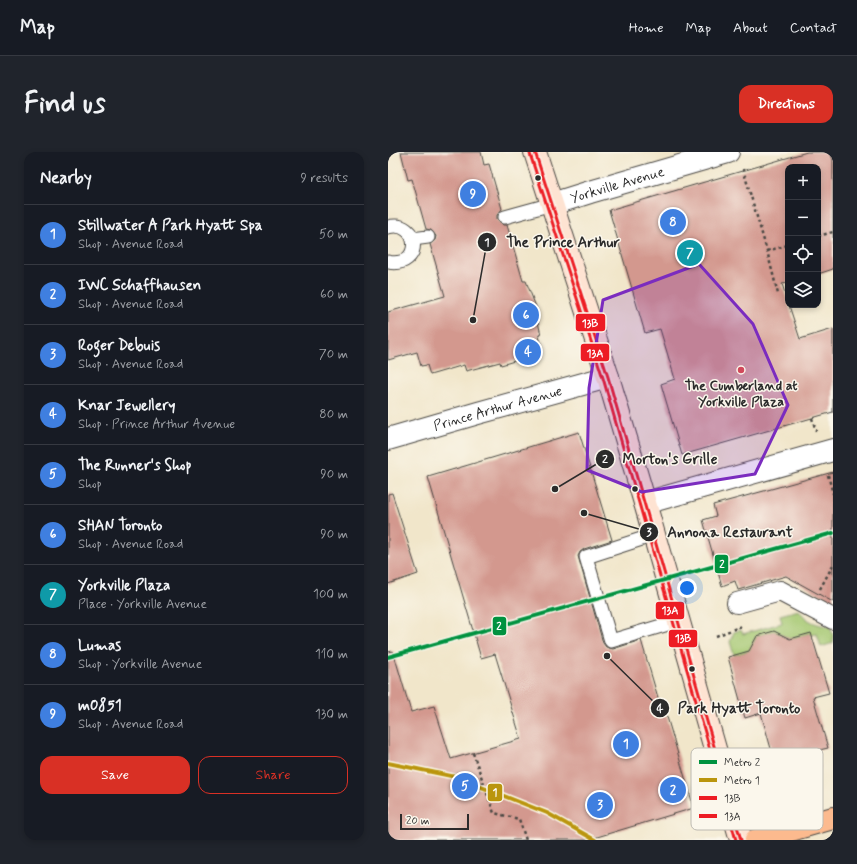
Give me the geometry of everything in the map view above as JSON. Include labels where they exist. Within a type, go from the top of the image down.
[{"type":"main road","points":[[535,152],[608,377],[646,503],[715,748]]},
{"type":"main road","points":[[823,821],[833,818]]},
{"type":"main road","points":[[738,830],[741,840]]},
{"type":"main road","points":[[756,840],[791,830]]},
{"type":"street","name":"Yorkville Avenue","points":[[552,204],[728,152]]},
{"type":"street","name":"Prince Arthur Avenue","points":[[388,440],[608,377]]},
{"type":"street","points":[[646,503],[833,450]]},
{"type":"street","points":[[737,603],[780,591],[833,619]]},
{"type":"lane","points":[[505,217],[552,204]]},
{"type":"lane","points":[[388,227],[395,226],[406,229],[410,233],[414,245],[413,251],[405,260],[400,262],[388,262]]},
{"type":"lane","points":[[413,239],[428,237]]},
{"type":"lane","points":[[654,534],[586,557],[611,641],[678,621]]},
{"type":"path","points":[[742,168],[767,251],[778,294]]},
{"type":"path","points":[[821,235],[833,232]]},
{"type":"path","points":[[767,251],[785,246]]},
{"type":"path","points":[[812,418],[816,433]]},
{"type":"path","points":[[827,473],[833,494]]},
{"type":"path","points":[[811,607],[833,565]]},
{"type":"path","points":[[716,636],[743,625]]},
{"type":"path","points":[[473,753],[494,813],[519,819],[526,840]]},
{"type":"highlighted area","points":[[699,264],[753,324],[788,405],[755,474],[642,492],[587,470],[589,388],[603,300]]},
{"type":"green space","points":[[799,610],[809,620],[830,627],[833,636],[833,643],[821,647],[817,634],[811,635],[810,633],[790,639],[774,631],[757,636],[749,651],[734,655],[730,642],[734,632],[741,630],[743,634],[782,623],[780,615]]},
{"type":"building","points":[[401,152],[481,152],[484,165],[489,164],[502,209],[497,215],[497,219],[503,225],[507,225],[523,281],[526,281],[536,307],[541,335],[539,336],[541,344],[535,346],[538,354],[501,365],[500,362],[466,371],[464,365],[430,375],[427,365],[421,366],[417,352],[388,360],[388,312],[445,296],[430,244],[435,240],[436,236],[431,230],[426,229],[412,179],[408,180]]},
{"type":"building","points":[[807,152],[830,152],[833,160],[833,269],[821,273],[821,164],[785,164],[785,284],[782,284],[785,293],[785,308],[790,308],[800,339],[833,329],[833,412],[682,455],[661,384],[675,379],[660,329],[645,333],[609,210]]},
{"type":"building","points":[[579,432],[612,540],[584,549],[578,556],[603,643],[606,647],[613,649],[641,640],[659,701],[662,700],[691,798],[691,809],[587,840],[388,840],[388,652],[393,651],[411,712],[434,706],[451,759],[521,739],[495,654],[481,658],[428,477]]},
{"type":"building","points":[[833,472],[833,602],[786,576],[738,590],[735,581],[722,586],[703,520],[716,516],[713,505]]},
{"type":"building","points":[[392,493],[418,574],[388,584],[388,494]]},
{"type":"building","points":[[774,631],[790,639],[811,633],[829,693],[813,697],[828,748],[771,748],[761,713],[745,718],[728,657],[749,651],[757,636]]},
{"type":"metro line","name":"2","points":[[388,657],[833,533]]},
{"type":"metro line","name":"1","points":[[388,763],[456,777],[547,813],[595,840]]},
{"type":"transit line","name":"13B","points":[[535,152],[608,377],[715,748]]},
{"type":"transit line","name":"13A","points":[[530,154],[603,378],[710,748]]},
{"type":"transit line","name":"13A","points":[[733,830],[736,840]]},
{"type":"transit line","name":"13B","points":[[738,830],[741,840]]},
{"type":"place","name":"m0851","points":[[473,194]]},
{"type":"place","name":"Lumas","points":[[673,222]]},
{"type":"place","name":"Yorkville Plaza","points":[[690,253]]},
{"type":"place","name":"SHAN Toronto","points":[[526,315]]},
{"type":"place","name":"The Prince Arthur","points":[[473,320]]},
{"type":"place","name":"Knar Jewellery","points":[[528,352]]},
{"type":"place","name":"The Cumberland at Yorkville Plaza","points":[[741,370]]},
{"type":"place","name":"Morton's Grille","points":[[555,489]]},
{"type":"place","name":"Annona Restaurant","points":[[584,513]]},
{"type":"place","name":"Park Hyatt Toronto","points":[[607,656]]},
{"type":"place","name":"Stillwater A Park Hyatt Spa","points":[[626,744]]},
{"type":"place","name":"The Runner's Shop","points":[[465,786]]},
{"type":"place","name":"IWC Schaffhausen","points":[[673,790]]},
{"type":"place","name":"Roger Debuis","points":[[600,805]]}]
